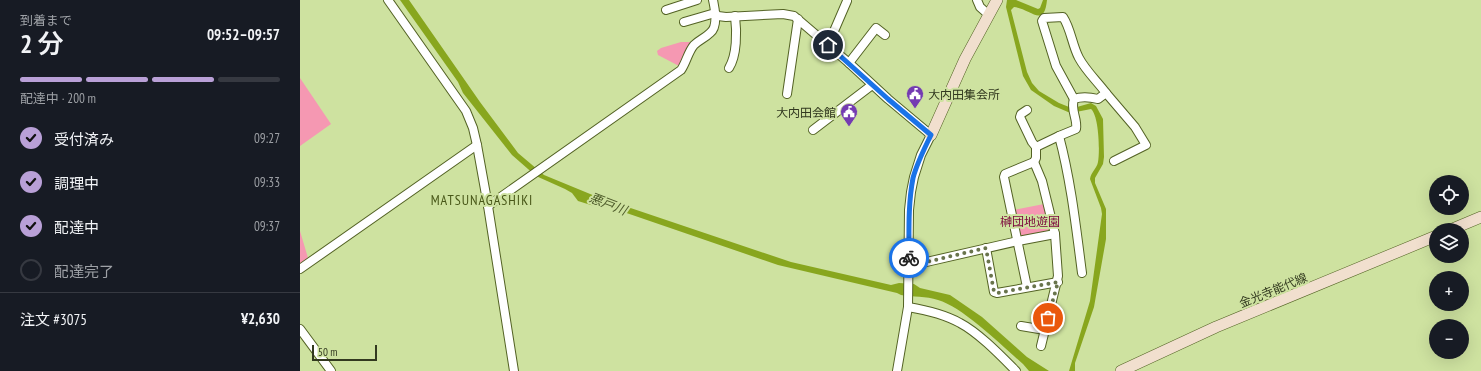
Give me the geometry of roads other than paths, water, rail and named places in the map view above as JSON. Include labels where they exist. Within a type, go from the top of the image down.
[{"type":"main road","points":[[931,135],[965,59],[997,0]]},
{"type":"main road","points":[[1467,223],[1481,217]]},
{"type":"main road","name":"金光寺能代線","points":[[1121,371],[1216,327],[1429,239]]},
{"type":"street","points":[[388,0],[466,111],[474,128],[514,371]]},
{"type":"street","points":[[666,10],[697,0]]},
{"type":"street","points":[[488,206],[681,70],[693,46],[714,28],[715,13],[713,0]]},
{"type":"street","points":[[977,0],[980,7],[989,15]]},
{"type":"street","points":[[828,45],[847,1]]},
{"type":"street","points":[[684,22],[715,13],[718,16],[783,14],[794,16],[931,135],[921,155],[914,176],[911,192],[909,210],[908,307],[897,371]]},
{"type":"street","points":[[729,68],[732,63],[737,32],[735,16]]},
{"type":"street","points":[[1036,147],[1076,129],[1077,125],[1074,114],[1074,102],[1056,66],[1042,21],[1044,18],[1063,17],[1067,22],[1078,57],[1087,71],[1135,127],[1146,145],[1114,161]]},
{"type":"street","points":[[787,94],[798,20]]},
{"type":"street","points":[[849,63],[876,28],[885,35]]},
{"type":"street","points":[[813,130],[872,85]]},
{"type":"street","points":[[1074,102],[1078,97],[1098,99],[1106,92]]},
{"type":"street","points":[[1027,110],[1021,114],[1020,117],[1036,147],[1036,158],[1034,162],[1042,181],[1055,234],[1058,276],[1058,282],[1041,346]]},
{"type":"street","points":[[1059,136],[1065,158],[1075,214],[1082,273]]},
{"type":"street","points":[[300,270],[477,145]]},
{"type":"street","points":[[1027,287],[1004,177],[1005,174],[1034,162]]},
{"type":"street","points":[[909,266],[1055,234]]},
{"type":"street","points":[[986,248],[994,292],[997,293],[1058,282]]},
{"type":"street","points":[[908,307],[932,312],[962,324],[1002,356],[1016,371]]},
{"type":"street","points":[[1021,326],[1045,330]]},
{"type":"street","points":[[300,329],[331,371]]},
{"type":"water","name":"悪戸川","points":[[400,0],[409,0],[480,102],[518,153],[544,175],[595,196],[791,262],[891,285],[899,283],[914,284],[920,288],[950,295],[982,317],[1027,357],[1049,371],[1029,371],[1023,364],[959,310],[938,300],[901,295],[778,265],[609,207],[601,205],[594,206],[578,201],[572,193],[536,176],[512,155],[463,93],[458,82]]},
{"type":"water","points":[[1007,0],[1016,0],[1038,9],[1040,8],[1043,0],[1047,0],[1043,14],[1040,15],[1036,15],[1020,8],[1014,7],[1011,10],[1027,72],[1032,83],[1039,91],[1069,107],[1077,107],[1091,103],[1096,106],[1103,119],[1104,157],[1103,164],[1095,178],[1095,183],[1106,209],[1106,239],[1094,307],[1075,363],[1075,371],[1069,371],[1090,301],[1102,214],[1090,179],[1098,162],[1099,142],[1096,119],[1091,109],[1071,113],[1054,106],[1031,90],[1023,76],[1006,7]]},
{"type":"place","name":"大内田集会所","points":[[915,109]]},
{"type":"place","name":"大内田会館","points":[[849,127]]},
{"type":"district","name":"MATSUNAGASHIKI","points":[[482,200]]},
{"type":"park label","name":"榊団地遊園","points":[[1030,221]]}]
